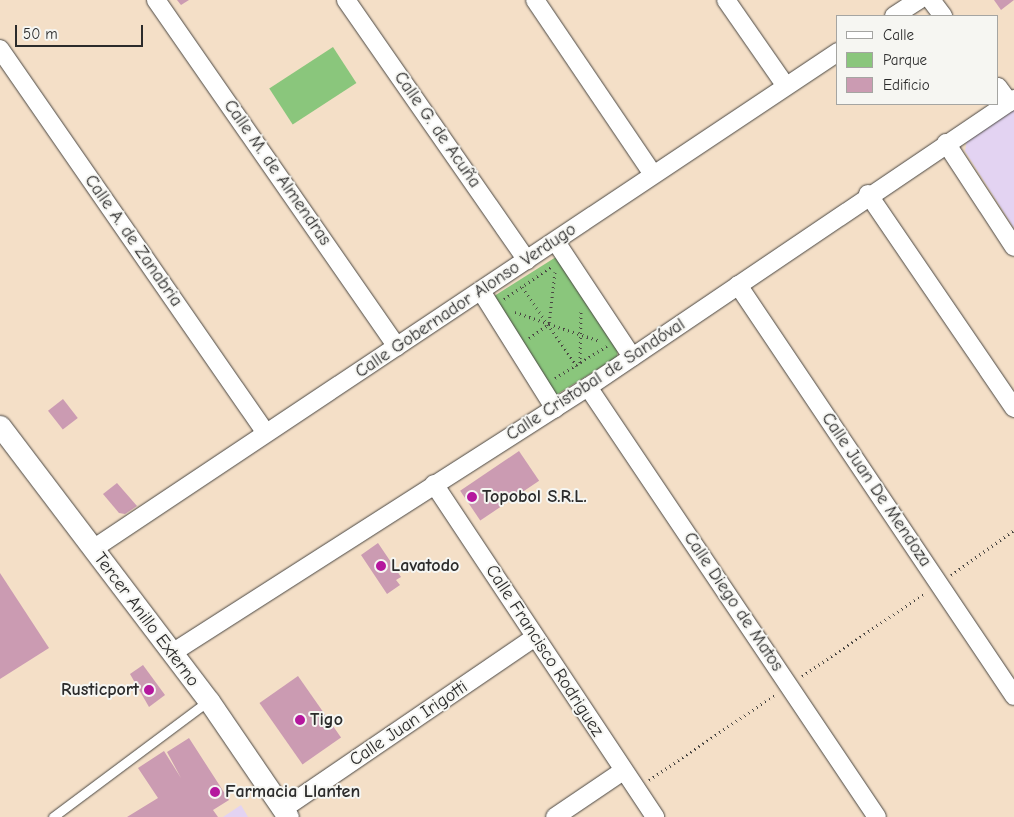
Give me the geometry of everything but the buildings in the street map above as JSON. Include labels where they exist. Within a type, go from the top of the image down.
[{"type":"street","name":"Calle M. de Almendras","points":[[156,0],[397,347]]},
{"type":"street","name":"Calle G. de Acuña","points":[[346,0],[527,260]]},
{"type":"street","points":[[534,0],[653,174]]},
{"type":"street","points":[[726,0],[785,85]]},
{"type":"street","points":[[896,15],[919,0]]},
{"type":"street","points":[[931,0],[943,15]]},
{"type":"street","name":"Calle A. de Zanabria","points":[[0,49],[266,434]]},
{"type":"street","name":"Calle Gobernador Alonso Verdugo","points":[[92,549],[556,242],[785,85],[836,53]]},
{"type":"street","points":[[999,88],[1012,100]]},
{"type":"street","name":"Calle Cristobal de Sandóval","points":[[172,653],[434,484],[555,409],[868,194],[1012,100]]},
{"type":"street","points":[[946,143],[1014,247]]},
{"type":"street","points":[[868,194],[1014,408]]},
{"type":"street","points":[[556,242],[632,357]]},
{"type":"street","name":"Calle Juan De Mendoza","points":[[738,285],[1014,696]]},
{"type":"street","points":[[481,291],[555,409]]},
{"type":"street","name":"Calle Diego de Matos","points":[[588,387],[878,817]]},
{"type":"street","name":"Tercer Anillo Externo","points":[[0,426],[209,701],[286,813]]},
{"type":"street","name":"Calle Francisco Rodriguez","points":[[434,484],[534,638],[655,817]]},
{"type":"street","name":"Calle Juan Irigotti","points":[[286,813],[534,638]]},
{"type":"street","points":[[555,817],[623,771]]},
{"type":"lane","points":[[54,817],[209,701]]},
{"type":"path","points":[[500,303],[557,264],[549,324],[524,342]]},
{"type":"path","points":[[522,287],[579,365]]},
{"type":"path","points":[[579,365],[581,308]]},
{"type":"path","points":[[508,310],[609,344],[579,365],[552,379]]},
{"type":"path","points":[[636,789],[939,584],[1014,530]]},
{"type":"shaded area","points":[[1014,110],[1014,228],[965,151],[967,140]]},
{"type":"shaded area","points":[[241,805],[248,817],[223,817]]},
{"type":"green space","points":[[333,47],[356,83],[293,124],[269,88]]},
{"type":"green space","points":[[556,257],[618,349],[617,357],[553,397],[491,298]]},
{"type":"place","name":"Topobol S.R.L.","points":[[472,497]]},
{"type":"place","name":"Lavatodo","points":[[381,566]]},
{"type":"place","name":"Rusticport","points":[[149,690]]},
{"type":"place","name":"Tigo","points":[[300,720]]},
{"type":"place","name":"Farmacia Llanten","points":[[215,792]]}]
